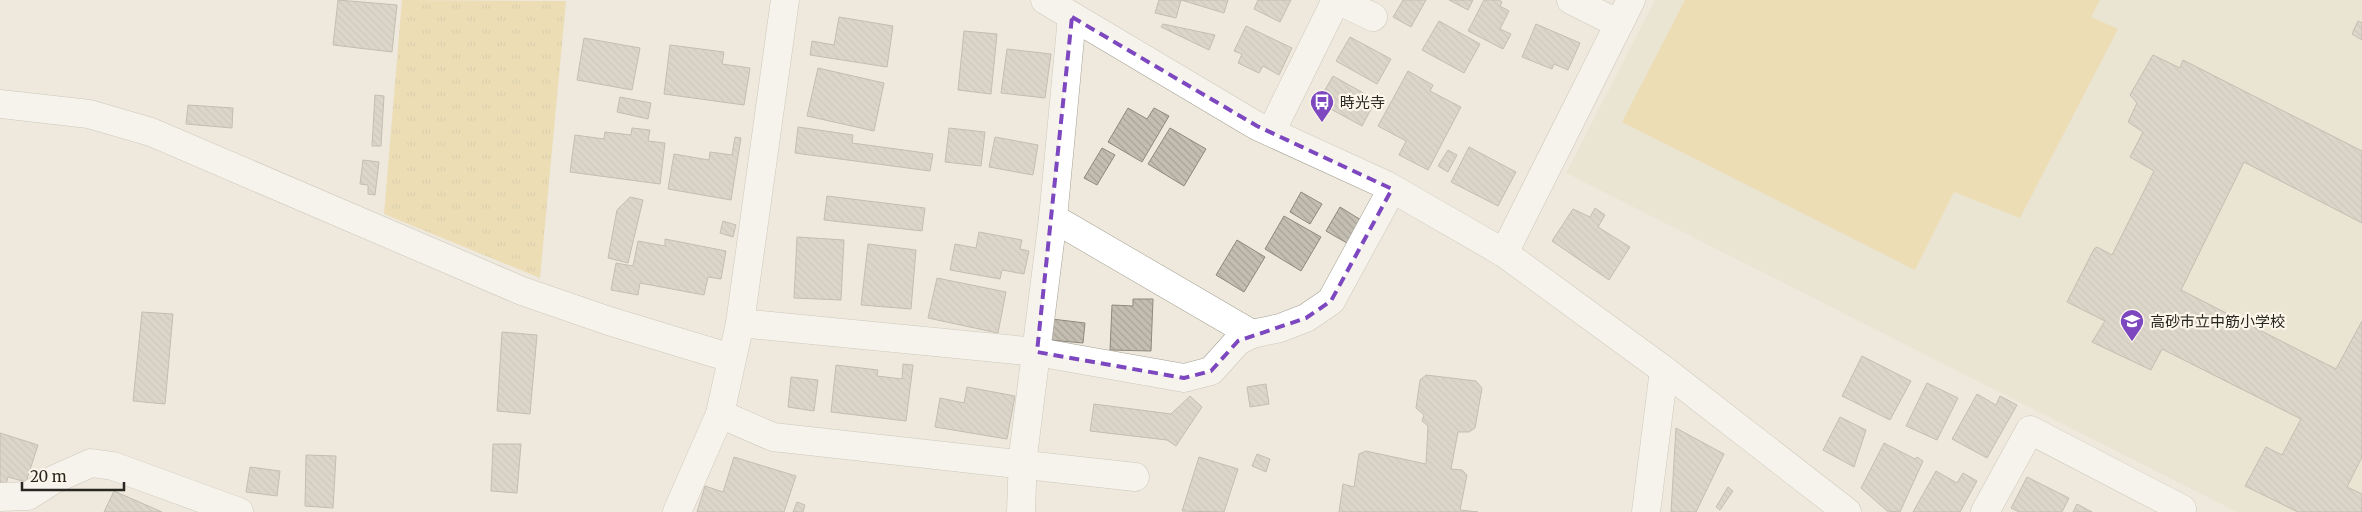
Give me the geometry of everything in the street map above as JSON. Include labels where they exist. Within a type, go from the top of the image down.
[{"type":"street","points":[[677,512],[720,414],[740,323],[785,0]]},
{"type":"street","points":[[1045,0],[1271,132],[1392,189],[1504,253],[1664,370],[1847,512]]},
{"type":"street","points":[[1271,132],[1337,0],[1373,17]]},
{"type":"street","points":[[1571,0],[1619,24]]},
{"type":"street","points":[[1504,253],[1631,0]]},
{"type":"street","points":[[1021,512],[1023,463],[1053,218],[1072,17]]},
{"type":"street","points":[[0,104],[89,114],[151,132],[522,291],[609,321],[731,358]]},
{"type":"street","points":[[740,323],[1037,352],[1184,378],[1211,371],[1238,341],[1252,334],[1280,328],[1306,318],[1331,301],[1392,189]]},
{"type":"street","points":[[1053,218],[1252,334]]},
{"type":"street","points":[[1639,508],[1664,370]]},
{"type":"street","points":[[720,414],[773,437],[1023,463],[1135,477]]},
{"type":"street","points":[[1986,512],[2030,430],[2182,509]]},
{"type":"street","points":[[0,497],[28,496],[55,480],[92,463],[114,466],[239,512]]},
{"type":"highlighted area","points":[[1072,17],[1257,126],[1392,189],[1331,301],[1306,318],[1238,341],[1211,371],[1184,378],[1037,352]]},
{"type":"shaded area","name":"高砂市立中筋小学校","points":[[1655,0],[2362,0],[2362,512],[2237,512],[1566,173]]},
{"type":"green space","points":[[402,0],[566,1],[540,278],[384,214]]},
{"type":"green space","points":[[1685,0],[2100,0],[2091,17],[2118,29],[2020,218],[1954,192],[1915,270],[1622,122]]},
{"type":"building","points":[[338,0],[397,5],[392,52],[333,45]]},
{"type":"building","points":[[1159,0],[1181,0],[1176,18],[1155,13]]},
{"type":"building","points":[[1181,0],[1228,0],[1224,13]]},
{"type":"building","points":[[1258,0],[1291,0],[1280,22],[1254,9]]},
{"type":"building","points":[[1403,0],[1426,0],[1411,27],[1393,17]]},
{"type":"building","points":[[1449,0],[1473,0],[1468,10]]},
{"type":"building","points":[[1484,0],[1499,0],[1502,2],[1500,6],[1509,11],[1500,29],[1511,34],[1503,49],[1468,31]]},
{"type":"building","points":[[839,17],[893,26],[887,67],[810,55],[812,41],[834,45]]},
{"type":"building","points":[[1439,21],[1480,44],[1464,73],[1422,50]]},
{"type":"building","points":[[2358,21],[2362,23],[2362,40],[2352,34]]},
{"type":"building","points":[[1163,24],[1215,35],[1209,50],[1161,27]]},
{"type":"building","points":[[1536,24],[1580,43],[1568,70],[1554,64],[1552,69],[1522,57]]},
{"type":"building","points":[[1246,26],[1292,48],[1279,75],[1263,66],[1259,73],[1238,63],[1242,54],[1234,51]]},
{"type":"building","points":[[964,31],[997,34],[991,94],[958,90]]},
{"type":"building","points":[[1350,37],[1391,59],[1377,84],[1336,61]]},
{"type":"building","points":[[584,38],[640,48],[632,90],[577,80]]},
{"type":"building","points":[[670,45],[724,52],[722,64],[750,68],[744,105],[664,94]]},
{"type":"building","points":[[1007,49],[1051,54],[1045,98],[1001,93]]},
{"type":"building","points":[[2153,55],[2180,68],[2183,60],[2362,151],[2362,223],[2244,162],[2181,290],[2336,369],[2362,321],[2362,457],[2347,487],[2362,494],[2362,512],[2298,512],[2245,486],[2266,447],[2282,455],[2301,419],[2162,349],[2151,370],[2092,342],[2105,321],[2067,302],[2094,249],[2097,247],[2112,255],[2154,171],[2130,157],[2143,132],[2128,122],[2137,103],[2130,95]]},
{"type":"building","points":[[818,68],[884,83],[874,131],[807,116]]},
{"type":"building","points":[[1408,71],[1433,85],[1430,91],[1461,107],[1428,170],[1399,155],[1406,141],[1378,126]]},
{"type":"building","points":[[1333,76],[1376,100],[1362,126],[1318,102]]},
{"type":"building","points":[[375,95],[384,96],[381,146],[372,146]]},
{"type":"building","points":[[620,97],[651,103],[648,119],[617,112]]},
{"type":"building","points":[[188,105],[233,108],[232,128],[186,124]]},
{"type":"building","points":[[1128,108],[1147,119],[1154,108],[1169,116],[1142,162],[1108,142]]},
{"type":"building","points":[[798,127],[853,135],[852,143],[933,154],[930,171],[795,153]]},
{"type":"building","points":[[632,128],[650,130],[648,141],[665,143],[660,184],[570,172],[575,135],[604,139],[605,132],[631,135]]},
{"type":"building","points":[[949,128],[985,132],[981,166],[945,162]]},
{"type":"building","points":[[1170,128],[1206,149],[1184,186],[1148,164]]},
{"type":"building","points":[[735,137],[741,138],[731,200],[668,189],[674,154],[709,160],[710,152],[732,155]]},
{"type":"building","points":[[995,137],[1038,145],[1033,175],[989,167]]},
{"type":"building","points":[[1469,147],[1516,172],[1498,206],[1451,182]]},
{"type":"building","points":[[1102,148],[1115,155],[1097,185],[1084,178]]},
{"type":"building","points":[[1448,150],[1457,155],[1448,172],[1438,166]]},
{"type":"building","points":[[363,160],[379,162],[375,195],[368,194],[368,185],[360,184]]},
{"type":"building","points":[[1301,192],[1322,204],[1310,224],[1290,212]]},
{"type":"building","points":[[827,196],[925,208],[922,231],[824,220]]},
{"type":"building","points":[[630,197],[643,200],[628,263],[608,258],[617,210]]},
{"type":"building","points":[[1340,207],[1361,220],[1347,243],[1326,231]]},
{"type":"building","points":[[1595,208],[1605,215],[1598,227],[1630,247],[1609,280],[1552,241],[1573,209],[1590,217]]},
{"type":"building","points":[[1284,216],[1321,237],[1301,271],[1265,249]]},
{"type":"building","points":[[723,221],[736,225],[733,237],[720,233]]},
{"type":"building","points":[[979,232],[1022,240],[1020,249],[1029,251],[1024,274],[1002,270],[1000,279],[950,270],[955,244],[976,248]]},
{"type":"building","points":[[797,237],[844,240],[841,300],[794,298]]},
{"type":"building","points":[[665,239],[726,251],[721,279],[708,277],[704,295],[640,283],[638,295],[611,290],[616,263],[633,266],[638,241],[665,246]]},
{"type":"building","points":[[1237,240],[1265,257],[1244,292],[1216,275]]},
{"type":"building","points":[[868,244],[916,250],[911,309],[861,305]]},
{"type":"building","points":[[937,278],[1006,292],[998,333],[928,318]]},
{"type":"building","points":[[1133,299],[1153,299],[1151,351],[1110,350],[1112,305],[1133,306]]},
{"type":"building","points":[[142,312],[173,314],[165,404],[133,401]]},
{"type":"building","points":[[1052,319],[1085,323],[1083,343],[1050,340]]},
{"type":"building","points":[[502,332],[537,335],[530,414],[497,411]]},
{"type":"building","points":[[1862,356],[1911,381],[1890,420],[1842,396]]},
{"type":"building","points":[[903,364],[913,365],[906,421],[831,412],[836,365],[878,370],[877,376],[902,379]]},
{"type":"building","points":[[1426,375],[1476,381],[1482,388],[1475,428],[1469,432],[1458,432],[1451,469],[1462,470],[1467,475],[1460,510],[1478,512],[1339,512],[1343,484],[1354,487],[1359,454],[1366,451],[1426,464],[1428,426],[1422,421],[1424,415],[1416,408],[1420,380]]},
{"type":"building","points":[[791,377],[818,380],[814,411],[788,407]]},
{"type":"building","points":[[1927,383],[1958,398],[1937,440],[1906,426]]},
{"type":"building","points":[[1266,384],[1269,404],[1250,407],[1247,387]]},
{"type":"building","points":[[967,387],[1015,396],[1007,439],[935,427],[940,398],[964,403]]},
{"type":"building","points":[[1977,394],[1996,405],[2000,396],[2017,405],[1987,458],[1952,439]]},
{"type":"building","points":[[1190,396],[1202,407],[1176,446],[1167,440],[1090,431],[1094,404],[1171,414]]},
{"type":"building","points":[[1840,417],[1866,430],[1854,467],[1823,450]]},
{"type":"building","points":[[1676,428],[1724,454],[1696,512],[1671,512]]},
{"type":"building","points":[[0,433],[38,445],[26,482],[8,477],[6,484],[0,484]]},
{"type":"building","points":[[1884,443],[1915,459],[1917,457],[1923,461],[1900,512],[1887,511],[1861,488]]},
{"type":"building","points":[[493,444],[521,444],[517,493],[491,491]]},
{"type":"building","points":[[1257,454],[1270,459],[1266,472],[1252,466]]},
{"type":"building","points":[[306,455],[336,456],[333,508],[305,506]]},
{"type":"building","points":[[734,457],[796,476],[784,512],[697,512],[705,486],[723,492]]},
{"type":"building","points":[[1199,457],[1238,469],[1224,512],[1182,511]]},
{"type":"building","points":[[250,467],[280,471],[277,496],[246,492]]},
{"type":"building","points":[[1936,471],[1957,483],[1963,473],[1977,481],[1960,512],[1913,512]]},
{"type":"building","points":[[2027,477],[2069,498],[2062,512],[2019,512],[2011,508]]},
{"type":"building","points":[[1728,487],[1733,491],[1720,510],[1716,507]]},
{"type":"building","points":[[114,491],[162,512],[104,512]]},
{"type":"building","points":[[797,502],[805,505],[803,512],[793,512]]},
{"type":"building","points":[[2077,504],[2092,512],[2073,512]]},
{"type":"place","name":"時光寺","points":[[1322,123]]},
{"type":"place","name":"高砂市立中筋小学校","points":[[2132,342]]}]
